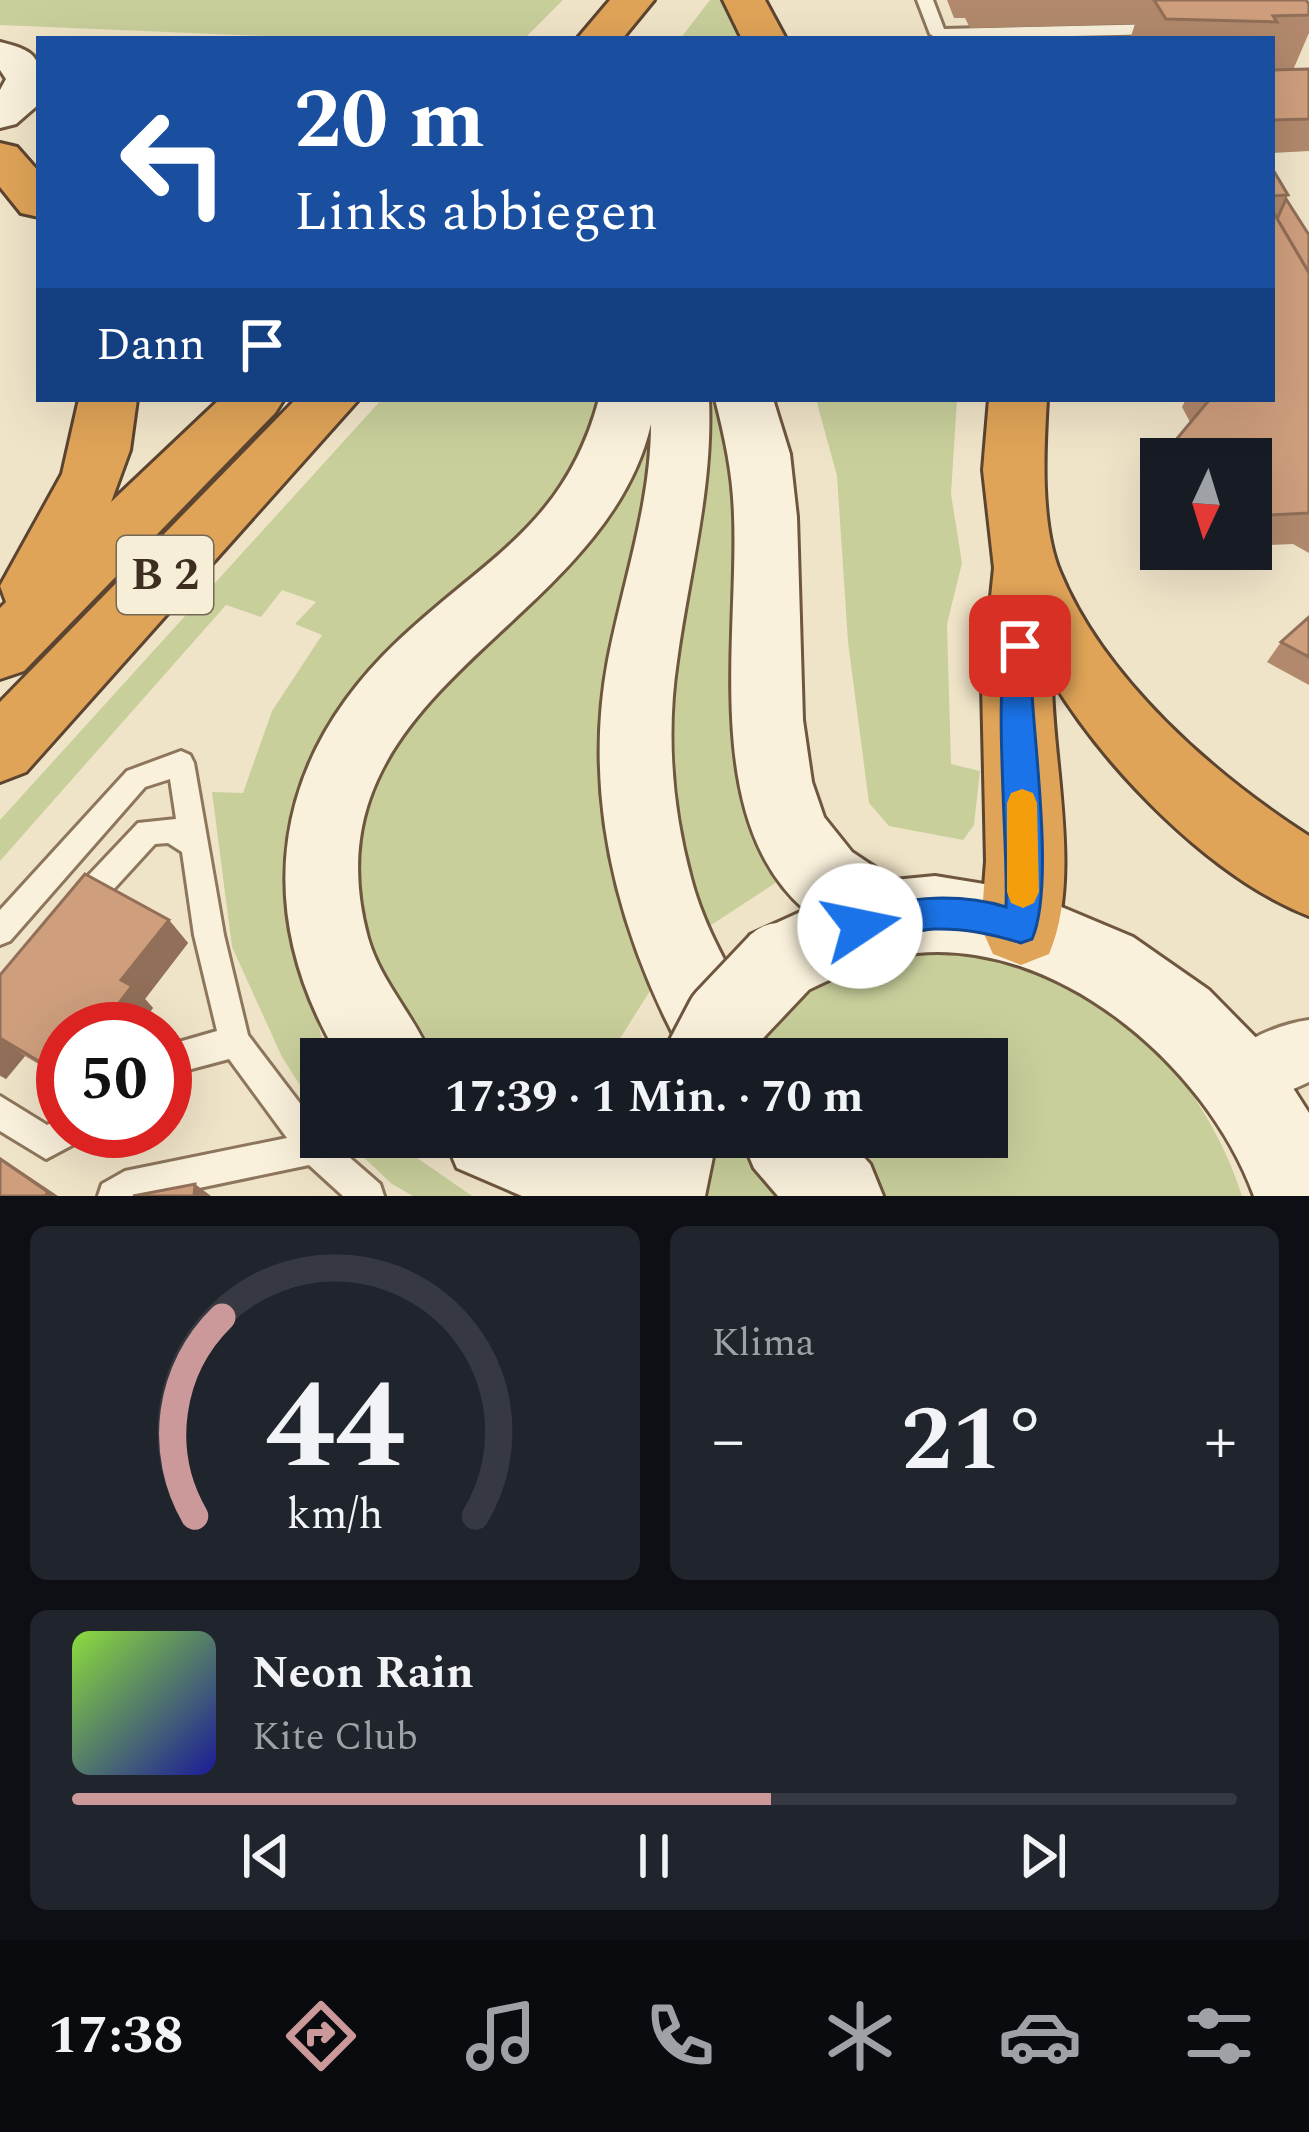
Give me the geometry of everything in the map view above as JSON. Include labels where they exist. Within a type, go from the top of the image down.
[{"type":"highway","points":[[744,0],[762,36]]},
{"type":"highway","points":[[606,36],[650,17]]},
{"type":"highway","points":[[0,157],[36,199]]},
{"type":"highway","points":[[0,208],[36,249]]},
{"type":"highway","points":[[0,638],[77,512],[103,442],[108,402]]},
{"type":"highway","name":"B 2","points":[[0,651],[252,402]]},
{"type":"highway","name":"B 2","points":[[0,751],[327,402]]},
{"type":"highway","points":[[975,402],[970,433],[974,517],[985,576],[1017,684]]},
{"type":"highway","points":[[1018,402],[1012,470],[1026,568],[1017,684],[1024,861],[1021,928]]},
{"type":"highway","points":[[1026,568],[1072,659],[1121,727],[1173,781],[1242,837],[1309,880]]},
{"type":"main road","points":[[373,1038],[338,967],[318,892],[324,836],[340,773],[394,689],[534,565],[575,518],[609,458],[627,402]]},
{"type":"main road","points":[[680,402],[682,459],[634,729],[637,793],[648,863],[673,947],[721,1038]]},
{"type":"main road","points":[[745,402],[769,502],[768,705],[776,794],[794,837],[824,878],[887,919]]},
{"type":"main road","points":[[716,1038],[726,1018],[779,963],[833,934],[887,919],[934,914],[992,918],[1125,974],[1275,1067],[1282,1150],[1299,1196]]},
{"type":"main road","points":[[538,1158],[586,1178],[657,1196],[667,1158]]},
{"type":"main road","points":[[803,1158],[838,1196]]},
{"type":"lane","points":[[925,0],[938,34],[1184,28]]},
{"type":"lane","points":[[0,931],[136,779],[181,764],[208,935],[235,1042],[300,1129]]},
{"type":"lane","points":[[62,928],[148,832],[172,830],[197,847]]},
{"type":"lane","points":[[192,1054],[235,1042]]},
{"type":"lane","points":[[0,1112],[36,1136]]},
{"type":"lane","points":[[114,1196],[125,1187],[300,1151]]},
{"type":"lane","points":[[325,1158],[368,1196]]},
{"type":"green space","points":[[0,0],[563,0],[527,36],[264,36],[0,25]]},
{"type":"green space","points":[[710,0],[731,0],[747,36],[682,36]]},
{"type":"green space","points":[[379,402],[611,402],[594,456],[423,639],[308,983],[322,1038],[300,1038],[300,1085],[282,1057],[232,947],[212,792],[243,793],[272,711],[322,635],[295,624],[316,602],[282,590],[261,617],[226,605],[0,861],[0,820]]},
{"type":"green space","points":[[649,402],[658,438],[600,761],[603,834],[655,983],[620,1038],[413,1038],[370,982],[343,884],[361,782]]},
{"type":"green space","points":[[705,402],[723,402],[780,880],[705,929],[679,853],[665,708],[705,500],[709,439]]},
{"type":"green space","points":[[817,402],[957,402],[951,494],[962,563],[947,624],[951,764],[980,771],[974,825],[963,840],[889,826],[869,803],[848,642],[837,476]]},
{"type":"green space","points":[[921,948],[973,952],[1024,962],[1089,993],[1119,1014],[1172,1067],[1214,1129],[1242,1196],[880,1196],[841,1158],[1008,1158],[1008,1038],[756,1038],[807,992],[867,961]]},
{"type":"green space","points":[[364,1158],[417,1158],[472,1196],[413,1196]]},
{"type":"green space","points":[[703,1158],[760,1158],[792,1196],[698,1196]]},
{"type":"building","points":[[1154,0],[1306,0],[1309,15],[1273,16],[1277,22],[1166,19]]},
{"type":"building","points":[[1309,69],[1309,119],[1275,120],[1275,70]]},
{"type":"building","points":[[1275,173],[1288,195],[1275,196]]},
{"type":"building","points":[[1286,199],[1309,235],[1309,273],[1276,217]]},
{"type":"building","points":[[1275,215],[1309,273],[1309,513],[1272,515],[1272,438],[1178,438],[1208,402],[1275,402]]},
{"type":"building","points":[[1309,617],[1309,657],[1281,642]]},
{"type":"building","points":[[85,874],[169,920],[121,980],[132,986],[120,1002],[36,1002],[36,1059],[0,1038],[0,975]]},
{"type":"building","points":[[0,1159],[48,1192],[45,1196],[0,1196]]},
{"type":"building","points":[[195,1184],[194,1196],[133,1196]]},
{"type":"slow traffic","points":[[1022,803],[1023,892]]},
{"type":"route","points":[[860,926],[934,914],[992,918],[1021,928],[1020,646]]}]
